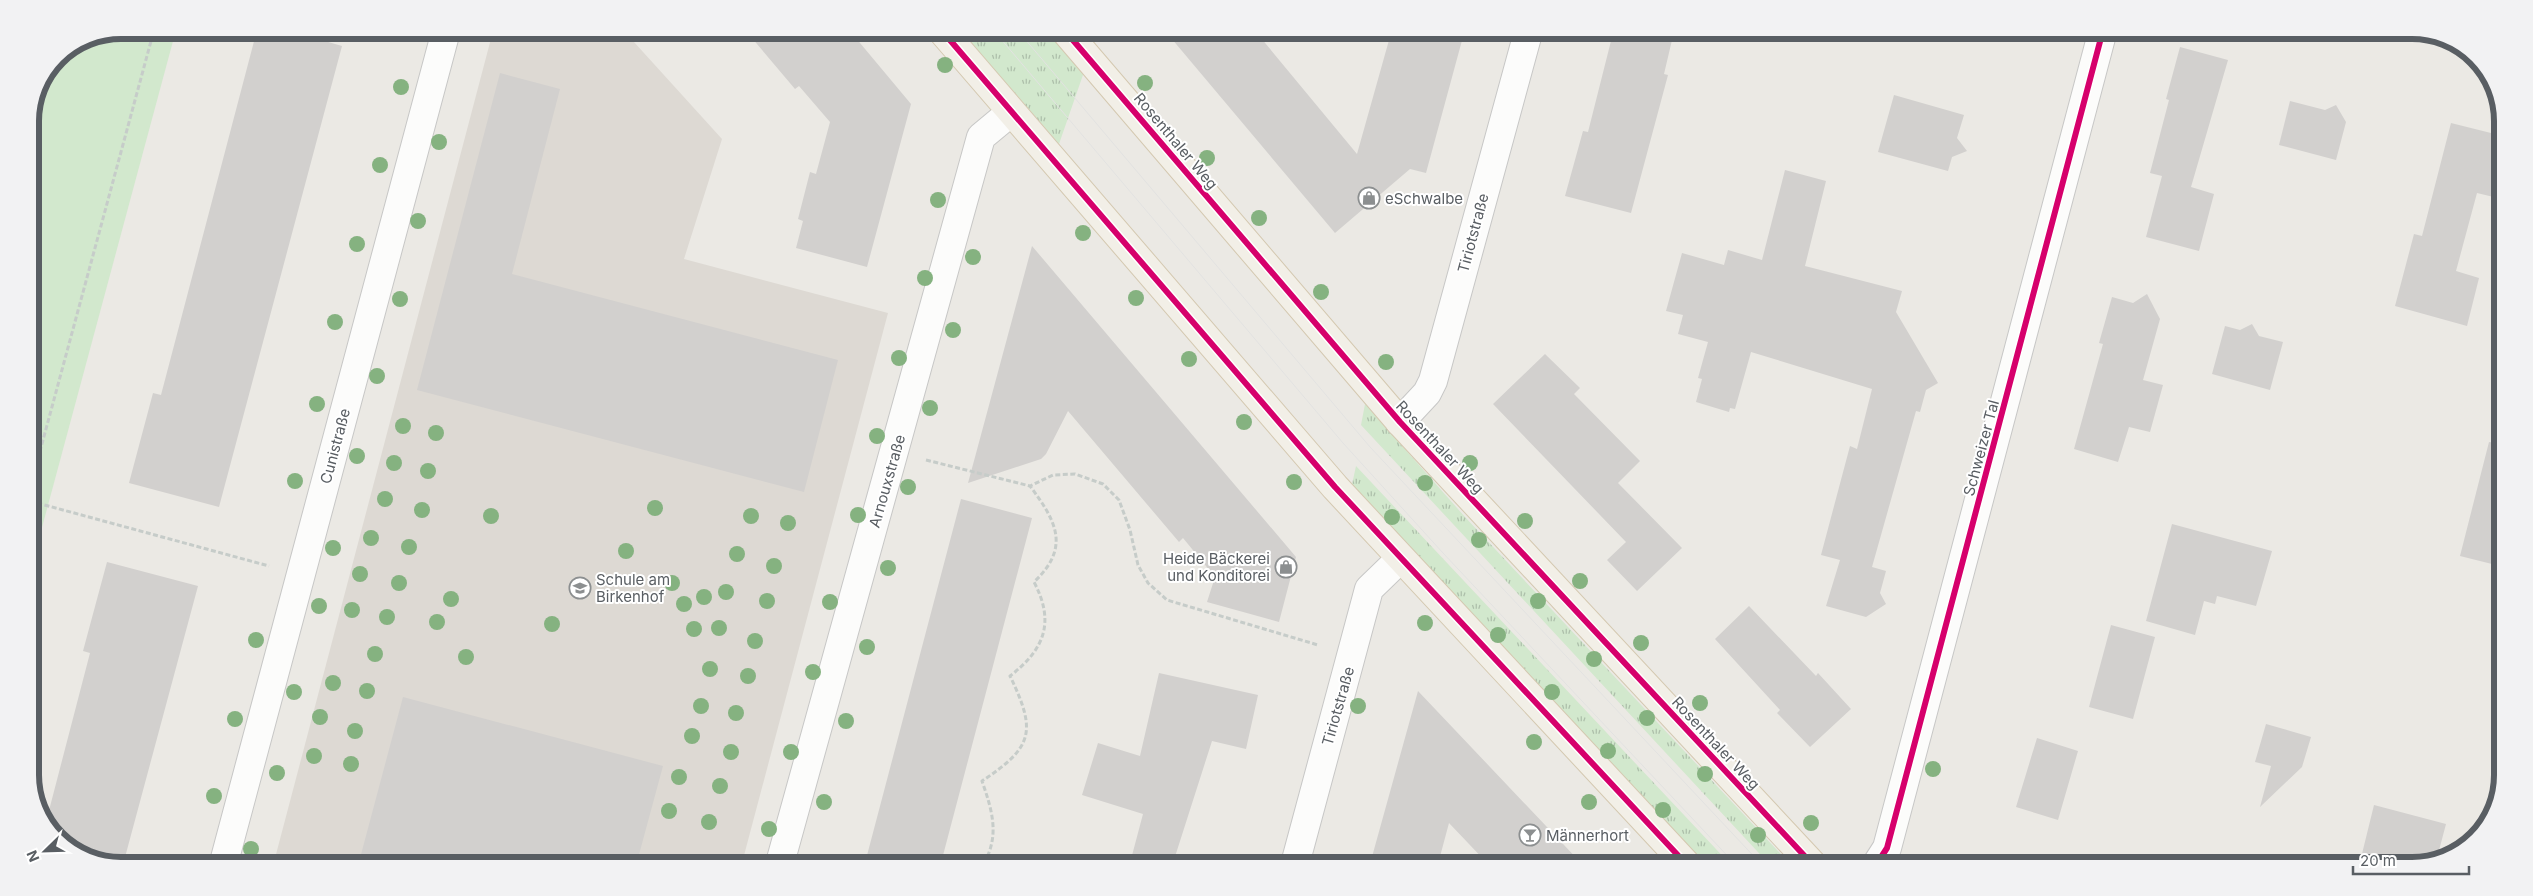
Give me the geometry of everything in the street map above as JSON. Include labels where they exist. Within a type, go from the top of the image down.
[{"type":"main road","points":[[949,39],[1335,487],[1400,559],[1680,857]]},
{"type":"main road","name":"Rosenthaler Weg","points":[[1072,39],[1400,422],[1806,857]]},
{"type":"street","name":"Cunistraße","points":[[225,857],[444,39]]},
{"type":"street","name":"Tiriotstraße","points":[[1400,422],[1427,394],[1433,381],[1526,39]]},
{"type":"street","name":"Schweizer Tal","points":[[1881,857],[1887,848],[1931,686],[2101,39]]},
{"type":"street","name":"Arnouxstraße","points":[[782,857],[982,137],[1011,112]]},
{"type":"street","name":"Tiriotstraße","points":[[1297,857],[1369,589],[1400,559]]},
{"type":"path","points":[[39,455],[152,39]]},
{"type":"path","points":[[895,452],[1030,486],[1053,475],[1075,474],[1103,484],[1119,500],[1130,530],[1138,565],[1145,577],[1167,600],[1352,656]]},
{"type":"path","points":[[987,857],[993,847],[993,826],[982,781],[1016,756],[1025,741],[1027,721],[1020,696],[1010,676],[1032,654],[1044,637],[1046,613],[1042,596],[1034,582],[1048,568],[1055,553],[1056,535],[1052,520],[1030,486]]},
{"type":"path","points":[[39,503],[301,574]]},
{"type":"shaded area","name":"Schule am Birkenhof","points":[[491,39],[631,39],[722,139],[684,259],[888,313],[744,857],[275,857]]},
{"type":"green space","points":[[174,39],[39,539],[40,105],[45,89],[53,75],[75,53],[89,45],[105,40]]},
{"type":"green space","points":[[968,39],[1055,39],[1084,72],[1059,144]]},
{"type":"green space","points":[[1365,404],[1465,517],[1784,857],[1763,857],[1361,425]]},
{"type":"green space","points":[[1356,466],[1723,857],[1696,857],[1443,590],[1351,489]]},
{"type":"building","points":[[255,39],[318,39],[342,46],[219,507],[129,483],[153,393],[161,395]]},
{"type":"building","points":[[753,39],[857,39],[911,104],[867,267],[796,248],[803,221],[798,219],[810,172],[816,174],[830,122],[799,86],[795,89]]},
{"type":"building","points":[[1172,39],[1262,39],[1357,154],[1389,39],[1462,39],[1426,173],[1410,169],[1335,233]]},
{"type":"building","points":[[1611,39],[1672,40],[1664,74],[1668,75],[1631,213],[1565,196],[1583,131],[1588,132]]},
{"type":"building","points":[[2180,47],[2228,60],[2191,187],[2214,194],[2199,251],[2146,237],[2162,176],[2150,173],[2169,100],[2166,99]]},
{"type":"building","points":[[500,73],[560,89],[512,274],[838,360],[804,492],[417,390]]},
{"type":"building","points":[[1894,95],[1964,115],[1957,138],[1967,151],[1952,157],[1948,171],[1878,152]]},
{"type":"building","points":[[2290,101],[2325,110],[2336,105],[2346,122],[2336,160],[2279,145]]},
{"type":"building","points":[[2451,123],[2494,134],[2494,197],[2477,193],[2456,271],[2479,278],[2467,326],[2395,306],[2414,234],[2422,236]]},
{"type":"building","points":[[1785,170],[1826,181],[1805,266],[1902,291],[1896,312],[1938,383],[1926,390],[1920,412],[1916,411],[1872,567],[1886,571],[1880,593],[1886,604],[1866,617],[1826,606],[1840,560],[1821,555],[1850,446],[1857,449],[1872,389],[1751,352],[1735,409],[1730,408],[1729,412],[1696,402],[1702,379],[1698,378],[1708,342],[1678,334],[1683,315],[1666,311],[1682,253],[1724,265],[1728,250],[1762,260]]},
{"type":"building","points":[[1032,246],[1296,557],[1279,622],[1207,602],[1215,577],[1183,538],[1179,542],[1068,411],[1046,454],[1041,459],[968,483]]},
{"type":"building","points":[[2147,294],[2160,319],[2143,380],[2163,385],[2150,432],[2129,427],[2118,462],[2074,449],[2103,344],[2099,343],[2112,297],[2133,303]]},
{"type":"building","points":[[2252,324],[2259,336],[2283,342],[2270,390],[2212,374],[2225,326],[2240,330]]},
{"type":"building","points":[[1545,354],[1580,388],[1574,394],[1640,461],[1618,483],[1682,548],[1637,591],[1607,560],[1626,542],[1493,404]]},
{"type":"building","points":[[2489,442],[2494,443],[2494,564],[2460,556]]},
{"type":"building","points":[[961,499],[1032,518],[943,857],[867,857]]},
{"type":"building","points":[[2172,524],[2272,551],[2256,606],[2217,596],[2215,604],[2204,601],[2195,635],[2146,621]]},
{"type":"building","points":[[107,562],[198,586],[125,857],[105,856],[84,849],[70,839],[70,826],[57,826],[48,813],[90,653],[83,651]]},
{"type":"building","points":[[1749,606],[1816,676],[1818,673],[1851,709],[1810,747],[1777,713],[1780,710],[1715,639]]},
{"type":"building","points":[[2111,625],[2155,637],[2133,719],[2089,707]]},
{"type":"building","points":[[1159,673],[1258,695],[1246,749],[1212,741],[1175,857],[1132,857],[1143,814],[1082,795],[1098,743],[1140,756]]},
{"type":"building","points":[[1418,691],[1575,857],[1481,857],[1449,823],[1440,857],[1372,857]]},
{"type":"building","points":[[403,697],[663,766],[638,857],[360,857]]},
{"type":"building","points":[[2266,724],[2311,737],[2302,767],[2260,807],[2271,766],[2255,762]]},
{"type":"building","points":[[2037,738],[2078,751],[2058,820],[2016,807]]},
{"type":"building","points":[[2374,805],[2446,824],[2438,853],[2412,857],[2361,857]]},
{"type":"tram line","points":[[1001,39],[1343,443],[1443,553],[1728,857]]},
{"type":"tram line","points":[[1025,39],[1370,447],[1754,857]]},
{"type":"cycle path","points":[[949,39],[1335,487],[1680,857]]},
{"type":"cycle path","points":[[1072,39],[1400,422],[1806,857]]},
{"type":"cycle path","points":[[1881,857],[1887,848],[2101,39]]},
{"type":"place","name":"eSchwalbe","points":[[1369,198]]},
{"type":"place","name":"Heide Bäckerei und Konditorei","points":[[1286,567]]},
{"type":"place","name":"Schule am Birkenhof","points":[[580,588]]},
{"type":"place","name":"Männerhort","points":[[1530,835]]}]
